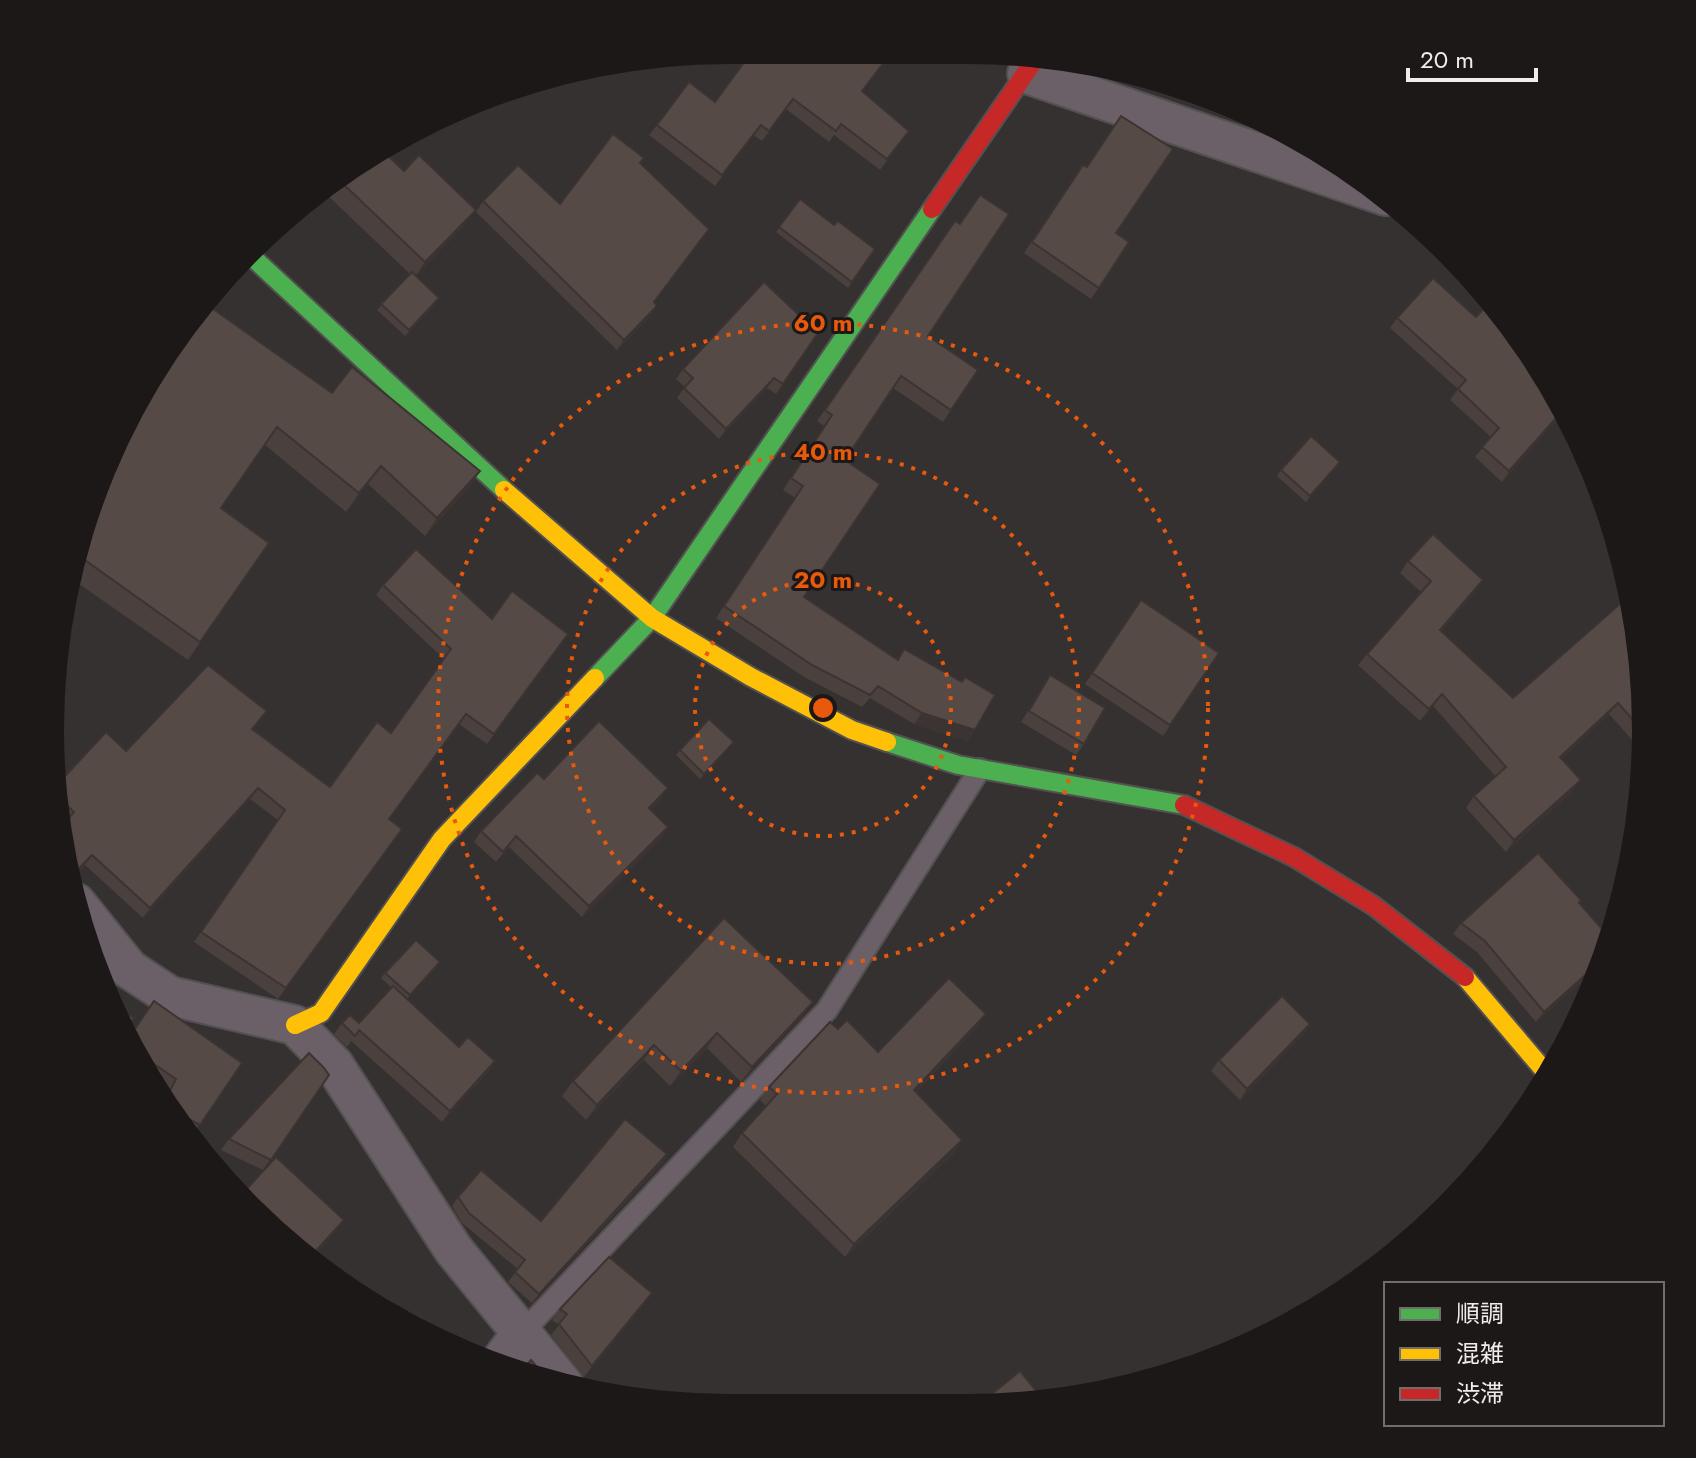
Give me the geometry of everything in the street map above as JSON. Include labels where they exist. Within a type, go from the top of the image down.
[{"type":"street","points":[[295,1025],[321,1013],[442,839],[652,618],[1030,67]]},
{"type":"street","points":[[1042,69],[1341,179]]},
{"type":"street","points":[[257,261],[557,539],[652,618],[751,677],[852,730],[980,769],[1080,789],[1176,801],[1294,857],[1374,906],[1458,968],[1540,1066]]},
{"type":"street","points":[[94,925],[129,969],[170,996],[295,1025],[334,1065],[453,1249],[550,1369]]},
{"type":"street","points":[[505,1355],[520,1335]]},
{"type":"lane","points":[[520,1335],[827,1010],[980,769]]},
{"type":"building","points":[[743,64],[883,64],[862,91],[909,131],[887,159],[841,124],[836,131],[793,99],[769,131],[761,125],[722,175],[657,125],[689,82],[715,102]]},
{"type":"building","points":[[1121,116],[1173,149],[1116,233],[1129,242],[1099,288],[1032,242],[1083,165],[1087,167]]},
{"type":"building","points":[[613,134],[644,158],[640,163],[709,229],[654,302],[657,306],[624,340],[483,201],[518,165],[560,204]]},
{"type":"building","points":[[419,155],[476,210],[425,262],[345,186],[389,157],[404,171]]},
{"type":"building","points":[[980,195],[1009,214],[928,336],[978,370],[951,410],[901,376],[845,460],[880,484],[804,597],[898,660],[904,649],[962,682],[965,677],[995,695],[975,730],[922,713],[878,686],[870,695],[812,665],[724,606],[803,486],[791,478],[832,415],[825,410],[955,221],[960,224]]},
{"type":"building","points":[[800,199],[834,225],[838,221],[875,249],[852,282],[779,227]]},
{"type":"building","points":[[412,272],[439,298],[409,330],[381,304]]},
{"type":"building","points":[[1433,278],[1476,317],[1483,310],[1495,324],[1555,419],[1509,471],[1482,447],[1499,428],[1458,389],[1466,380],[1397,318]]},
{"type":"building","points":[[764,282],[818,333],[783,384],[774,378],[726,429],[684,388],[693,378],[683,369]]},
{"type":"building","points":[[213,309],[332,393],[352,367],[480,471],[437,518],[381,466],[359,493],[277,427],[221,508],[269,543],[200,642],[86,561],[99,515],[133,435],[176,360]]},
{"type":"building","points":[[1311,436],[1340,462],[1310,496],[1281,470]]},
{"type":"building","points":[[1433,534],[1483,580],[1440,630],[1513,698],[1620,604],[1631,686],[1632,718],[1618,703],[1560,757],[1581,780],[1514,840],[1474,796],[1506,767],[1442,694],[1429,709],[1367,654],[1431,581],[1408,561]]},
{"type":"building","points":[[416,549],[492,619],[512,591],[568,634],[494,734],[466,714],[389,819],[402,829],[286,988],[201,932],[285,810],[258,788],[150,908],[92,855],[79,868],[70,817],[74,812],[69,807],[65,776],[106,732],[126,751],[208,665],[267,711],[252,729],[330,787],[377,722],[391,733],[451,649],[383,585]]},
{"type":"building","points":[[1141,600],[1219,653],[1170,725],[1092,673]]},
{"type":"building","points":[[1050,675],[1105,708],[1084,744],[1029,711]]},
{"type":"building","points":[[709,719],[734,742],[704,774],[680,750]]},
{"type":"building","points":[[599,721],[668,788],[649,808],[668,827],[589,906],[516,836],[503,852],[481,831],[537,773],[544,779]]},
{"type":"building","points":[[1538,853],[1581,900],[1579,903],[1601,928],[1584,976],[1544,1012],[1485,941],[1461,923]]},
{"type":"building","points":[[724,918],[813,1002],[752,1067],[717,1033],[681,1071],[654,1045],[597,1105],[573,1081]]},
{"type":"building","points":[[416,940],[440,962],[410,995],[385,973]]},
{"type":"building","points":[[949,978],[986,1014],[914,1090],[962,1140],[854,1244],[742,1133],[777,1094],[769,1087],[830,1022],[838,1029],[847,1020],[878,1052]]},
{"type":"building","points":[[393,986],[459,1047],[468,1037],[495,1061],[450,1111],[359,1030],[355,1036],[342,1023],[350,1015],[359,1023]]},
{"type":"building","points":[[1282,996],[1310,1024],[1247,1089],[1219,1060]]},
{"type":"building","points":[[154,1001],[242,1063],[200,1125],[192,1121],[171,1089],[176,1079],[154,1064],[136,1028]]},
{"type":"building","points":[[309,1053],[329,1075],[271,1160],[229,1139]]},
{"type":"building","points":[[625,1119],[667,1154],[539,1294],[515,1272],[525,1260],[469,1213],[458,1197],[481,1170],[541,1221]]},
{"type":"building","points":[[276,1157],[344,1220],[316,1250],[248,1187]]},
{"type":"building","points":[[609,1257],[652,1293],[592,1366],[559,1324],[567,1314],[560,1309]]},
{"type":"building","points":[[1020,1371],[1036,1390],[1010,1393],[992,1393]]},
{"type":"traffic: fast","points":[[595,678],[652,618],[932,209]]},
{"type":"traffic: fast","points":[[257,261],[504,490]]},
{"type":"traffic: fast","points":[[887,742],[958,765],[1184,805]]},
{"type":"traffic: slow","points":[[504,490],[652,618],[751,677],[852,730],[887,742]]},
{"type":"traffic: slow","points":[[295,1025],[321,1013],[442,839],[595,678]]},
{"type":"traffic: slow","points":[[1465,977],[1540,1066]]},
{"type":"traffic: jam","points":[[932,209],[1030,67]]},
{"type":"traffic: jam","points":[[1184,805],[1294,857],[1374,906],[1465,977]]}]
